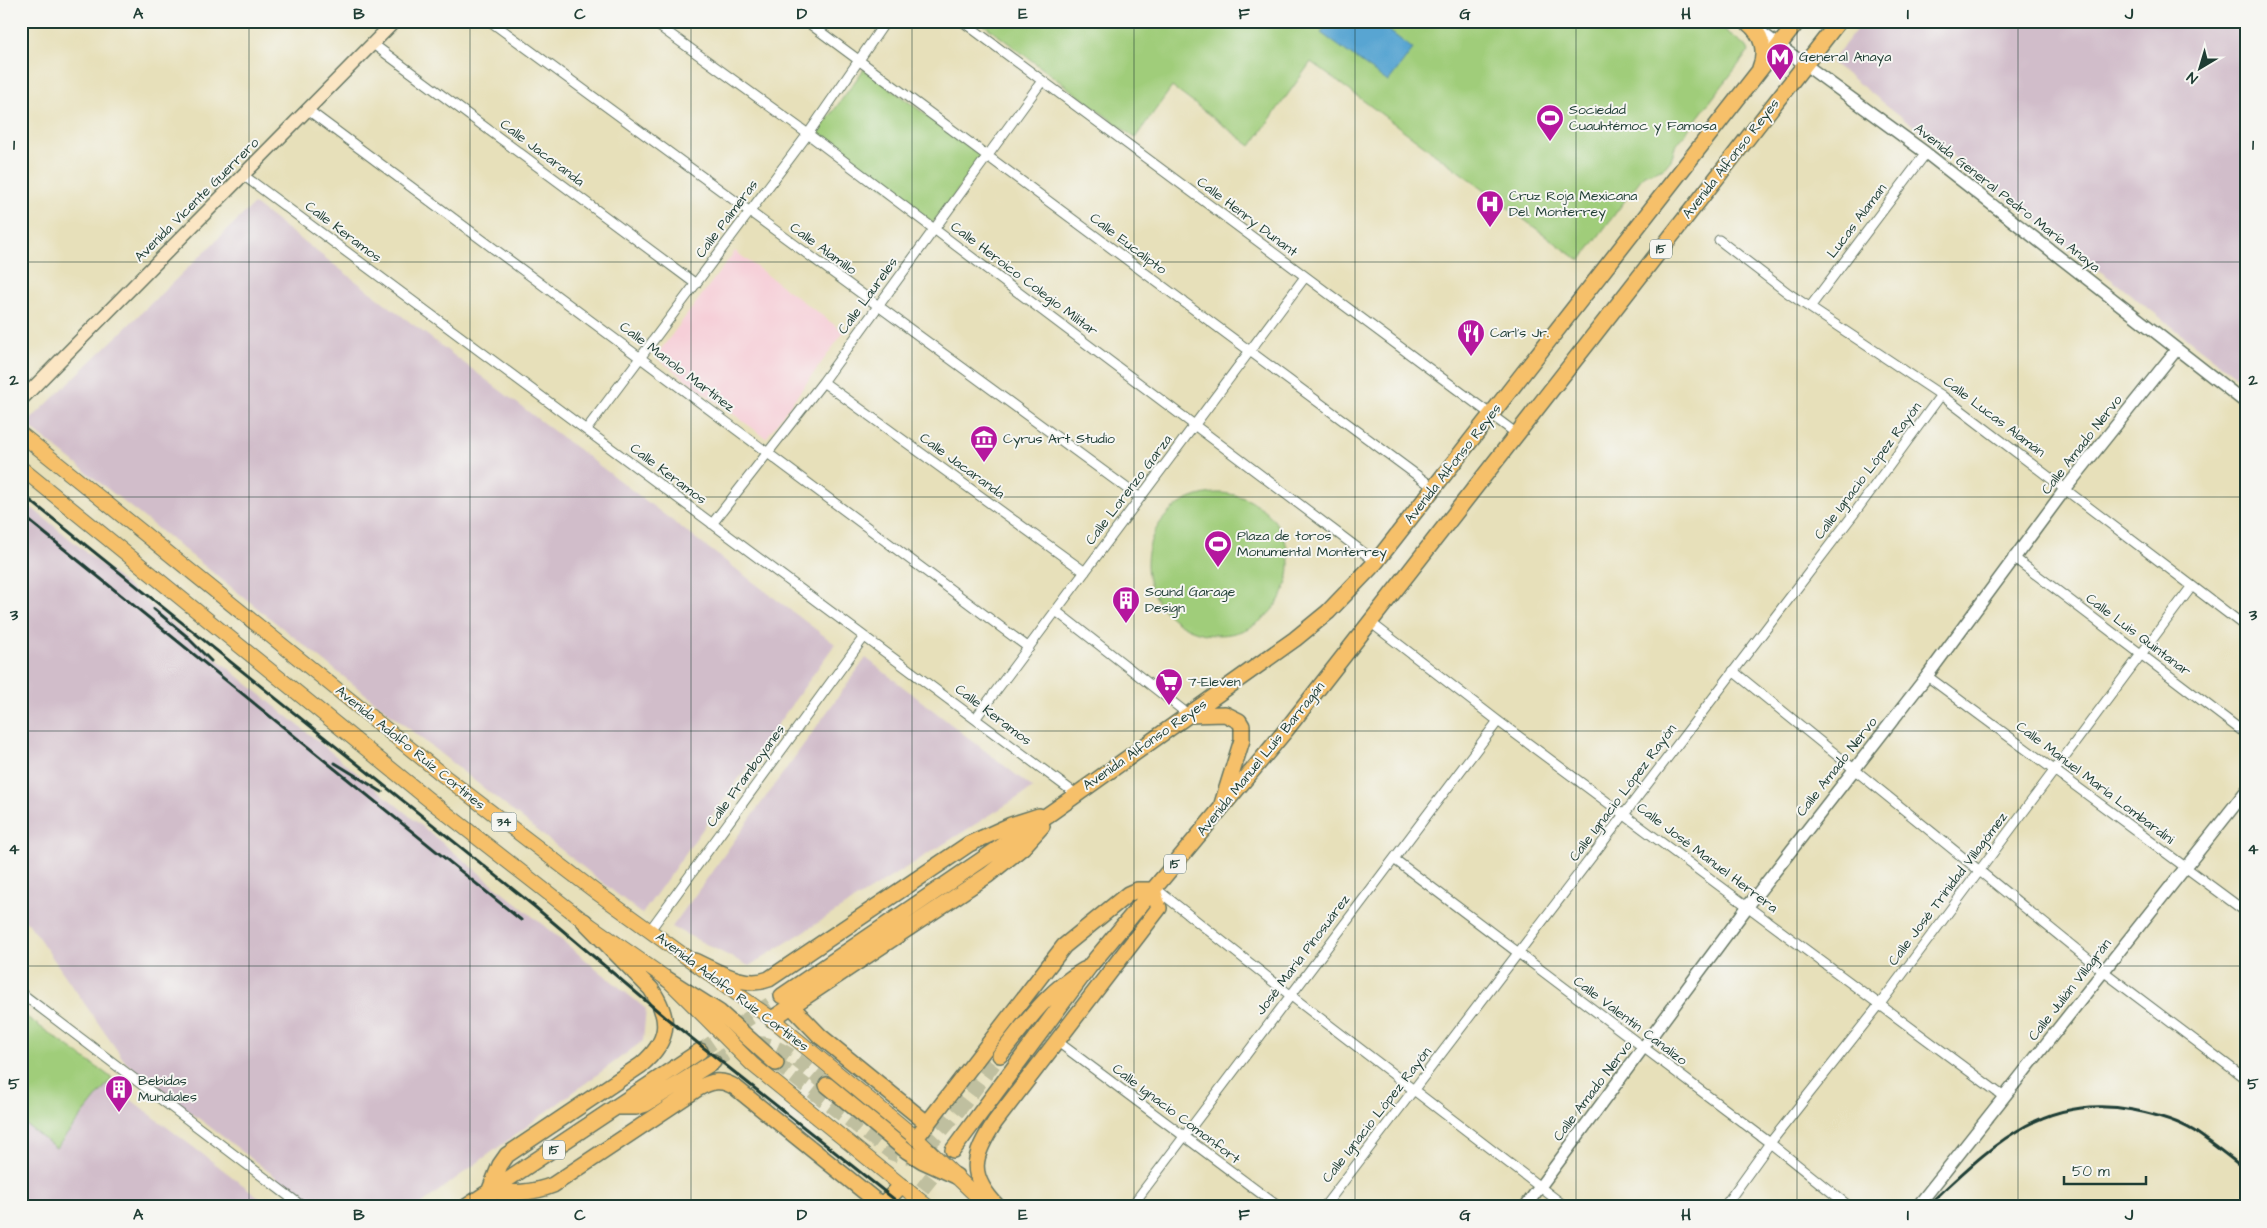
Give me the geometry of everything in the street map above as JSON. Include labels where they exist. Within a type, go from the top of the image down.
[{"type":"highway","name":"Avenida Alfonso Reyes","points":[[1052,812],[1295,639],[1328,612],[1376,562],[1798,21]]},
{"type":"highway","name":"Avenida Alfonso Reyes","points":[[1402,581],[1839,21]]},
{"type":"highway","points":[[1747,22],[1756,31],[1763,48],[1762,65],[1755,78]]},
{"type":"highway","name":"Avenida Manuel Luis Barragán","points":[[953,1150],[1089,968],[1219,812],[1402,581]]},
{"type":"highway","points":[[1189,715],[1225,714],[1238,721],[1242,726],[1242,740],[1219,812]]},
{"type":"highway","points":[[694,961],[745,982],[760,982],[769,979],[969,844],[1011,825],[1052,812]]},
{"type":"highway","points":[[772,1019],[787,1002],[988,875],[1023,847],[1052,812]]},
{"type":"highway","points":[[916,1138],[1064,946],[1128,894],[1137,890],[1154,889],[1159,908],[995,1122],[981,1145],[975,1167],[976,1174],[980,1185],[998,1207]]},
{"type":"highway","points":[[584,921],[660,1001],[666,1020],[666,1030],[657,1050],[641,1065],[507,1155],[500,1165],[489,1192],[535,1192],[553,1184],[696,1089],[706,1084],[720,1081],[736,1088],[880,1206],[901,1186]]},
{"type":"highway","points":[[1000,1055],[1050,994],[1065,980],[1089,968]]},
{"type":"highway","points":[[667,979],[719,1012],[776,1063]]},
{"type":"highway","points":[[787,1002],[820,1036],[928,1124]]},
{"type":"highway","name":"15","points":[[466,1207],[619,1107],[700,1051]]},
{"type":"highway","points":[[619,1107],[636,1107],[646,1104],[713,1062]]},
{"type":"highway","points":[[827,1085],[907,1151],[923,1162],[956,1176]]},
{"type":"main road","name":"Avenida Vicente Guerrero","points":[[21,400],[395,21]]},
{"type":"main road","name":"Avenida Adolfo Ruíz Cortines","points":[[21,434],[444,776],[772,1019],[916,1138],[988,1207]]},
{"type":"main road","name":"Avenida Adolfo Ruíz Cortines","points":[[21,468],[420,793],[584,921],[667,979],[753,1065],[928,1207]]},
{"type":"street","name":"Calle Alamillo","points":[[490,21],[1140,498]]},
{"type":"street","name":"Calle Heroico Colegio Militar","points":[[652,21],[808,134],[1376,562]]},
{"type":"street","name":"Calle Eucalipto","points":[[806,21],[1434,488]]},
{"type":"street","name":"Calle Palmeras","points":[[586,430],[808,134],[886,21]]},
{"type":"street","name":"Calle Henry Dunant","points":[[962,21],[1516,434]]},
{"type":"street","name":"Avenida General Pedro María Anaya","points":[[1747,22],[1926,153],[2246,403]]},
{"type":"street","name":"Calle Jacaranda","points":[[373,44],[696,284]]},
{"type":"street","name":"Calle Laureles","points":[[712,524],[823,382],[1042,81]]},
{"type":"street","name":"Calle Manolo Martínez","points":[[308,110],[768,451],[1029,648]]},
{"type":"street","name":"Lucas Alaman","points":[[1810,306],[1926,153]]},
{"type":"street","name":"Calle Keramos","points":[[243,175],[1076,794]]},
{"type":"street","name":"Calle Lucas Alamán","points":[[1719,240],[1766,277],[1941,394],[2246,627]]},
{"type":"street","name":"Calle Lorenzo Garza","points":[[975,719],[1306,277]]},
{"type":"street","name":"Calle Amado Nervo","points":[[1525,1207],[1748,906],[1928,676],[2066,488],[2176,349]]},
{"type":"street","name":"Calle Jacaranda","points":[[823,382],[1085,572]]},
{"type":"street","name":"Calle Ignacio López Rayón","points":[[1324,1207],[1733,672],[1941,394]]},
{"type":"street","name":"Calle Luis Quintanar","points":[[2014,557],[2246,734]]},
{"type":"street","name":"Calle José Trinidad Villagómez","points":[[1724,1207],[1770,1143],[1880,1004],[2192,586]]},
{"type":"street","points":[[1056,611],[1189,715]]},
{"type":"street","name":"Calle José Manuel Herrera","points":[[1370,622],[1498,721],[2004,1097]]},
{"type":"street","name":"Calle Framboyanes","points":[[650,930],[864,637]]},
{"type":"street","points":[[1733,672],[2103,971],[2246,1079]]},
{"type":"street","name":"Calle Manuel María Lombardini","points":[[1928,676],[2246,912]]},
{"type":"street","name":"José María Pinosuárez","points":[[1131,1207],[1498,721]]},
{"type":"street","name":"Calle Julián Villagrán","points":[[1917,1207],[2246,791]]},
{"type":"street","name":"Calle Valentín Canalizo","points":[[1394,859],[1770,1143],[1850,1207]]},
{"type":"street","points":[[1154,889],[1566,1207]]},
{"type":"street","points":[[21,993],[303,1207]]},
{"type":"street","name":"Calle Ignacio Comonfort","points":[[1058,1042],[1279,1207]]},
{"type":"shaded area","points":[[1863,21],[2246,21],[2246,384],[1831,62]]},
{"type":"shaded area","points":[[254,204],[835,644],[642,914],[26,424]]},
{"type":"shaded area","points":[[735,251],[844,332],[766,438],[655,357]]},
{"type":"shaded area","points":[[21,499],[646,1009],[643,1041],[417,1207],[315,1207],[126,1063],[29,924],[21,918]]},
{"type":"shaded area","points":[[866,658],[1033,788],[749,966],[672,927]]},
{"type":"shaded area","name":"Bebidas Mundiales","points":[[21,1016],[272,1207],[21,1207]]},
{"type":"green space","name":"Sociedad Cuauhtémoc y Famosa","points":[[979,21],[1713,21],[1747,47],[1749,51],[1675,147],[1671,160],[1664,168],[1644,175],[1580,261],[1311,62],[1251,146],[1172,87],[1135,138]]},
{"type":"green space","points":[[864,69],[983,157],[932,224],[816,135]]},
{"type":"green space","name":"Plaza de toros Monumental Monterrey","points":[[1218,493],[1232,494],[1245,498],[1258,505],[1268,514],[1277,524],[1284,537],[1288,550],[1288,578],[1284,591],[1277,604],[1268,614],[1258,623],[1245,630],[1232,634],[1218,635],[1204,634],[1191,630],[1178,623],[1168,614],[1159,604],[1152,591],[1148,578],[1147,564],[1148,550],[1152,537],[1159,524],[1168,514],[1178,505],[1191,498],[1204,494]]},
{"type":"green space","points":[[21,1013],[112,1078],[56,1148],[21,1121]]},
{"type":"water","points":[[1330,21],[1376,21],[1413,49],[1388,82],[1321,33]]},
{"type":"tunnel","points":[[700,1051],[782,996]]},
{"type":"tunnel","points":[[713,1062],[741,1047],[751,1044],[771,1046],[792,1057],[827,1085]]},
{"type":"tunnel","points":[[776,1063],[892,1153],[906,1156],[915,1154],[935,1137],[1000,1055]]},
{"type":"tunnel","points":[[908,1207],[953,1150]]},
{"type":"railway","points":[[21,493],[535,907],[665,1017],[904,1207]]},
{"type":"railway","points":[[21,514],[521,920]]},
{"type":"railway","points":[[154,609],[190,639]]},
{"type":"railway","points":[[185,635],[211,661]]},
{"type":"railway","points":[[335,763],[382,792]]},
{"type":"railway","points":[[1926,1207],[1971,1165],[2018,1130],[2043,1118],[2070,1110],[2100,1107],[2133,1110],[2164,1118],[2194,1131],[2246,1170]]},
{"type":"place","name":"General Anaya","points":[[1780,81]]},
{"type":"place","name":"Sociedad Cuauhtémoc y Famosa","points":[[1550,142]]},
{"type":"place","name":"Cruz Roja Mexicana Del. Monterrey","points":[[1490,228]]},
{"type":"place","name":"Carl's Jr.","points":[[1471,357]]},
{"type":"place","name":"Cyrus Art Studio","points":[[984,463]]},
{"type":"place","name":"Plaza de toros Monumental Monterrey","points":[[1218,568]]},
{"type":"place","name":"Sound Garage Design","points":[[1126,624]]},
{"type":"place","name":"7-Eleven","points":[[1169,706]]},
{"type":"place","name":"Bebidas Mundiales","points":[[119,1113]]}]
